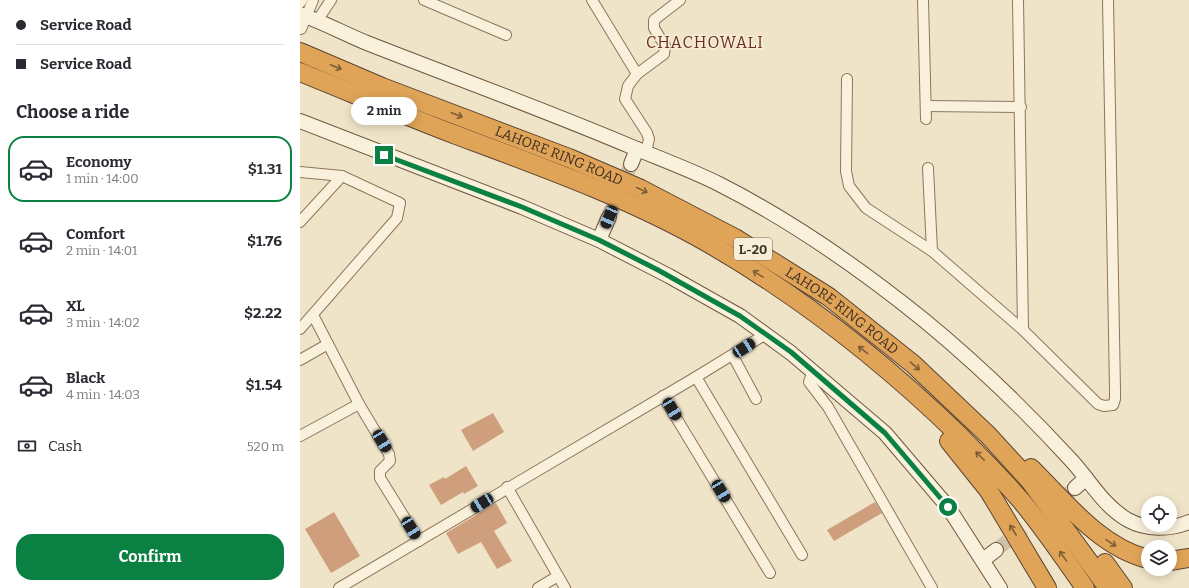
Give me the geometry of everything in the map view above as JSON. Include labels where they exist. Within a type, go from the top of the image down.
[{"type":"highway","name":"LAHORE RING ROAD","points":[[300,52],[382,87],[569,158],[641,189],[715,227],[781,266],[835,302],[913,364],[988,435],[1030,481],[1108,588]]},
{"type":"highway","name":"LAHORE RING ROAD","points":[[300,72],[411,118],[568,177],[708,243],[774,284],[822,318],[906,385],[988,464],[1023,503],[1086,588]]},
{"type":"highway","points":[[878,362],[911,402],[959,451],[989,491],[1047,588]]},
{"type":"highway","points":[[988,435],[1014,450],[1068,494],[1108,542],[1128,553],[1141,557]]},
{"type":"highway","points":[[1068,494],[1076,523],[1123,588]]},
{"type":"highway","points":[[1177,559],[1189,558]]},
{"type":"street","points":[[308,17],[313,0]]},
{"type":"street","points":[[301,29],[321,0]]},
{"type":"street","points":[[308,17],[331,0]]},
{"type":"street","points":[[424,0],[506,35]]},
{"type":"street","points":[[592,0],[637,74]]},
{"type":"street","points":[[631,164],[649,139],[647,133],[625,98],[628,86],[637,74],[664,54],[665,46],[654,28],[654,20],[680,0]]},
{"type":"street","points":[[923,0],[926,120]]},
{"type":"street","points":[[1018,0],[1023,330]]},
{"type":"street","points":[[847,79],[846,171],[849,186],[866,208],[932,251],[1023,330],[1098,404],[1104,406],[1113,405],[1116,390],[1115,300],[1108,0]]},
{"type":"street","points":[[308,17],[365,42],[497,92],[641,150],[698,174],[741,196],[832,252],[925,321],[996,384],[1070,460],[1100,497],[1127,519],[1147,526],[1164,528],[1180,526],[1189,522]]},
{"type":"street","points":[[926,106],[1020,106]]},
{"type":"street","points":[[300,121],[522,207],[599,240],[675,279],[740,316],[766,334],[885,433],[948,507],[1000,588]]},
{"type":"street","points":[[928,168],[932,251]]},
{"type":"street","points":[[300,172],[342,176],[400,203],[397,218],[300,329]]},
{"type":"street","points":[[300,222],[342,176]]},
{"type":"street","points":[[599,240],[609,217]]},
{"type":"street","points":[[313,315],[359,404],[389,454],[390,461],[380,471],[380,478],[419,541]]},
{"type":"street","points":[[338,588],[419,541],[507,487],[732,356],[766,334]]},
{"type":"street","points":[[300,360],[328,344]]},
{"type":"street","points":[[732,356],[756,399]]},
{"type":"street","points":[[813,372],[809,382],[828,406],[932,588]]},
{"type":"street","points":[[696,377],[802,555]]},
{"type":"street","points":[[663,396],[770,573]]},
{"type":"street","points":[[300,436],[359,404]]},
{"type":"street","points":[[1068,494],[1086,478]]},
{"type":"street","points":[[507,487],[565,588]]},
{"type":"street","points":[[983,560],[996,550]]},
{"type":"street","points":[[538,588],[558,576]]},
{"type":"building","points":[[493,413],[504,432],[473,451],[461,430]]},
{"type":"building","points":[[466,466],[478,486],[464,494],[463,492],[441,505],[429,485],[444,477],[445,479]]},
{"type":"building","points":[[875,502],[882,513],[834,541],[827,530]]},
{"type":"building","points":[[496,503],[507,523],[494,531],[512,561],[497,569],[481,542],[458,554],[446,533]]},
{"type":"building","points":[[334,512],[360,556],[331,573],[305,529]]},
{"type":"tunnel","points":[[609,217],[631,164]]},
{"type":"tunnel","points":[[996,550],[1075,488]]},
{"type":"district","name":"CHACHOWALI","points":[[705,42]]},
{"type":"route","points":[[384,155],[522,207],[599,240],[637,258],[740,316],[791,352],[885,433],[948,507]]}]
